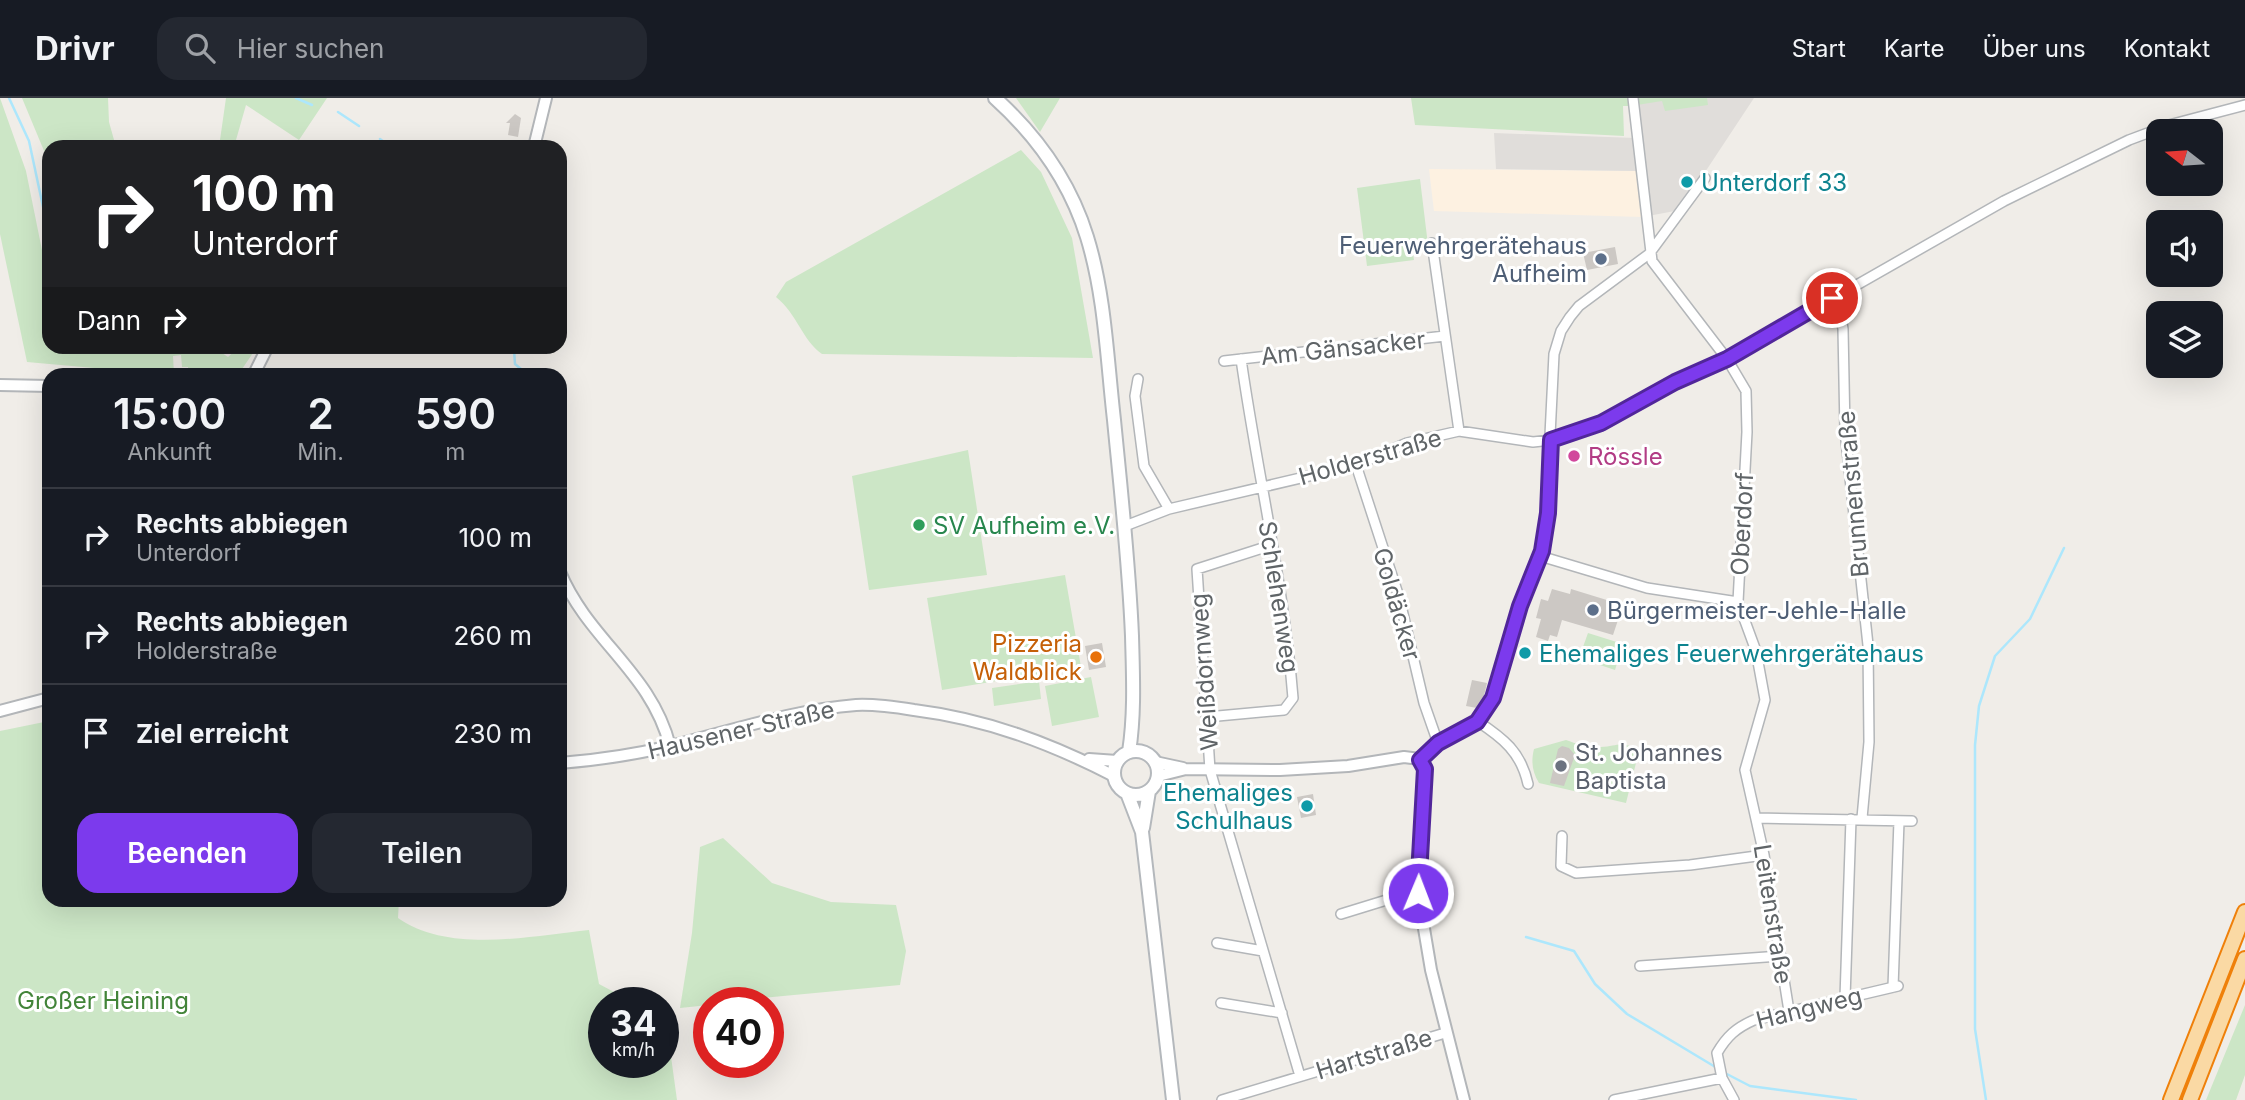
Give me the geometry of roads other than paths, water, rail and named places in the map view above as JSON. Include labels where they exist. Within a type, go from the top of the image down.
[{"type":"highway","points":[[2171,1100],[2245,912]]},
{"type":"highway","points":[[2190,1100],[2245,959]]},
{"type":"main road","points":[[995,98],[1045,150],[1070,195],[1087,235],[1098,280],[1125,526],[1135,718],[1129,752]]},
{"type":"main road","points":[[1135,718],[1145,752],[1155,762],[1158,776],[1149,791],[1142,832]]},
{"type":"main road","points":[[1145,752],[1129,752],[1117,761],[1114,776],[1118,786],[1127,793],[1138,795],[1149,791]]},
{"type":"main road","points":[[1127,793],[1142,832],[1173,1100]]},
{"type":"street","points":[[536,140],[546,98]]},
{"type":"street","points":[[1633,98],[1649,254]]},
{"type":"street","name":"Holderstraße","points":[[1125,526],[1169,509],[1356,465],[1407,443],[1459,431],[1533,442],[1551,440],[1601,423],[1675,382],[1727,359],[2004,201],[2129,140],[2180,121],[2245,105]]},
{"type":"street","points":[[1420,760],[1438,743],[1477,722],[1493,698],[1510,636],[1540,556],[1548,513],[1553,361],[1561,331],[1579,306],[1649,254],[1704,178]]},
{"type":"street","points":[[1432,243],[1459,431]]},
{"type":"street","name":"Oberdorf","points":[[1649,254],[1741,380],[1748,408],[1738,601],[1756,651],[1765,700],[1758,732],[1745,769],[1756,818]]},
{"type":"street","name":"Brunnenstraße","points":[[1832,298],[1843,329],[1845,431],[1868,645],[1868,742],[1862,818]]},
{"type":"street","name":"Am Gänsacker","points":[[1224,361],[1446,336]]},
{"type":"street","name":"Am Gänsacker","points":[[1241,359],[1261,488]]},
{"type":"street","points":[[1138,379],[1135,396],[1144,466],[1169,509]]},
{"type":"street","points":[[0,385],[42,386]]},
{"type":"street","name":"Goldäcker","points":[[1356,465],[1399,597],[1424,703],[1438,743]]},
{"type":"street","name":"Schlehenweg","points":[[1207,717],[1283,710],[1293,698],[1287,620],[1261,488]]},
{"type":"street","name":"Weißdornweg","points":[[1272,545],[1197,569],[1210,770],[1300,1076]]},
{"type":"street","points":[[1540,556],[1647,588],[1738,601]]},
{"type":"street","points":[[567,585],[599,636],[646,689],[665,726],[670,746]]},
{"type":"street","points":[[0,710],[42,700]]},
{"type":"street","name":"Hausener Straße","points":[[567,762],[610,759],[821,709],[858,705],[937,713],[982,722],[1083,759],[1114,776]]},
{"type":"street","points":[[1477,722],[1510,745],[1520,757],[1528,784]]},
{"type":"street","points":[[1155,762],[1186,769],[1280,770],[1348,766],[1414,756],[1420,760],[1425,769],[1418,893],[1431,970],[1464,1100]]},
{"type":"street","name":"Hausener Straße","points":[[1083,759],[1117,761]]},
{"type":"street","points":[[1158,776],[1186,769]]},
{"type":"street","points":[[1756,818],[1912,821]]},
{"type":"street","name":"Leitenstraße","points":[[1756,818],[1789,1011]]},
{"type":"street","points":[[1845,998],[1851,819]]},
{"type":"street","name":"Hangweg","points":[[1722,1077],[1717,1053],[1727,1035],[1754,1020],[1896,987],[1899,821]]},
{"type":"street","points":[[1562,835],[1561,866],[1576,873],[1692,864],[1763,855]]},
{"type":"street","points":[[1341,914],[1406,894],[1418,893]]},
{"type":"street","points":[[1217,943],[1263,951]]},
{"type":"street","points":[[1640,966],[1781,956]]},
{"type":"street","points":[[1221,1003],[1282,1013]]},
{"type":"street","name":"Hartstraße","points":[[1222,1100],[1243,1097],[1300,1076],[1445,1033]]},
{"type":"street","points":[[1614,1100],[1722,1077],[1734,1100]]},
{"type":"waterway","points":[[9,98],[29,141],[42,202]]},
{"type":"waterway","points":[[296,98],[312,105]]},
{"type":"waterway","points":[[338,112],[359,126]]},
{"type":"waterway","points":[[514,354],[515,364],[520,368]]},
{"type":"waterway","points":[[1986,1100],[1975,1029],[1975,745],[1979,706],[1995,656],[2030,619],[2064,548]]},
{"type":"waterway","points":[[1526,937],[1574,951],[1595,984],[1627,1014],[1717,1068]]},
{"type":"waterway","points":[[1723,1072],[1750,1086],[1856,1100]]},
{"type":"place","name":"Unterdorf 33","points":[[1687,182]]},
{"type":"place","name":"Feuerwehrgerätehaus Aufheim","points":[[1601,259]]},
{"type":"place","name":"Rössle","points":[[1574,456]]},
{"type":"place","name":"SV Aufheim e.V.","points":[[919,525]]},
{"type":"place","name":"Bürgermeister-Jehle-Halle","points":[[1593,610]]},
{"type":"place","name":"Ehemaliges Feuerwehrgerätehaus","points":[[1525,653]]},
{"type":"place","name":"Pizzeria Waldblick","points":[[1096,657]]},
{"type":"place","name":"St. Johannes Baptista","points":[[1561,766]]},
{"type":"place","name":"Ehemaliges Schulhaus","points":[[1307,806]]},
{"type":"park label","name":"Großer Heining","points":[[103,1000]]}]
